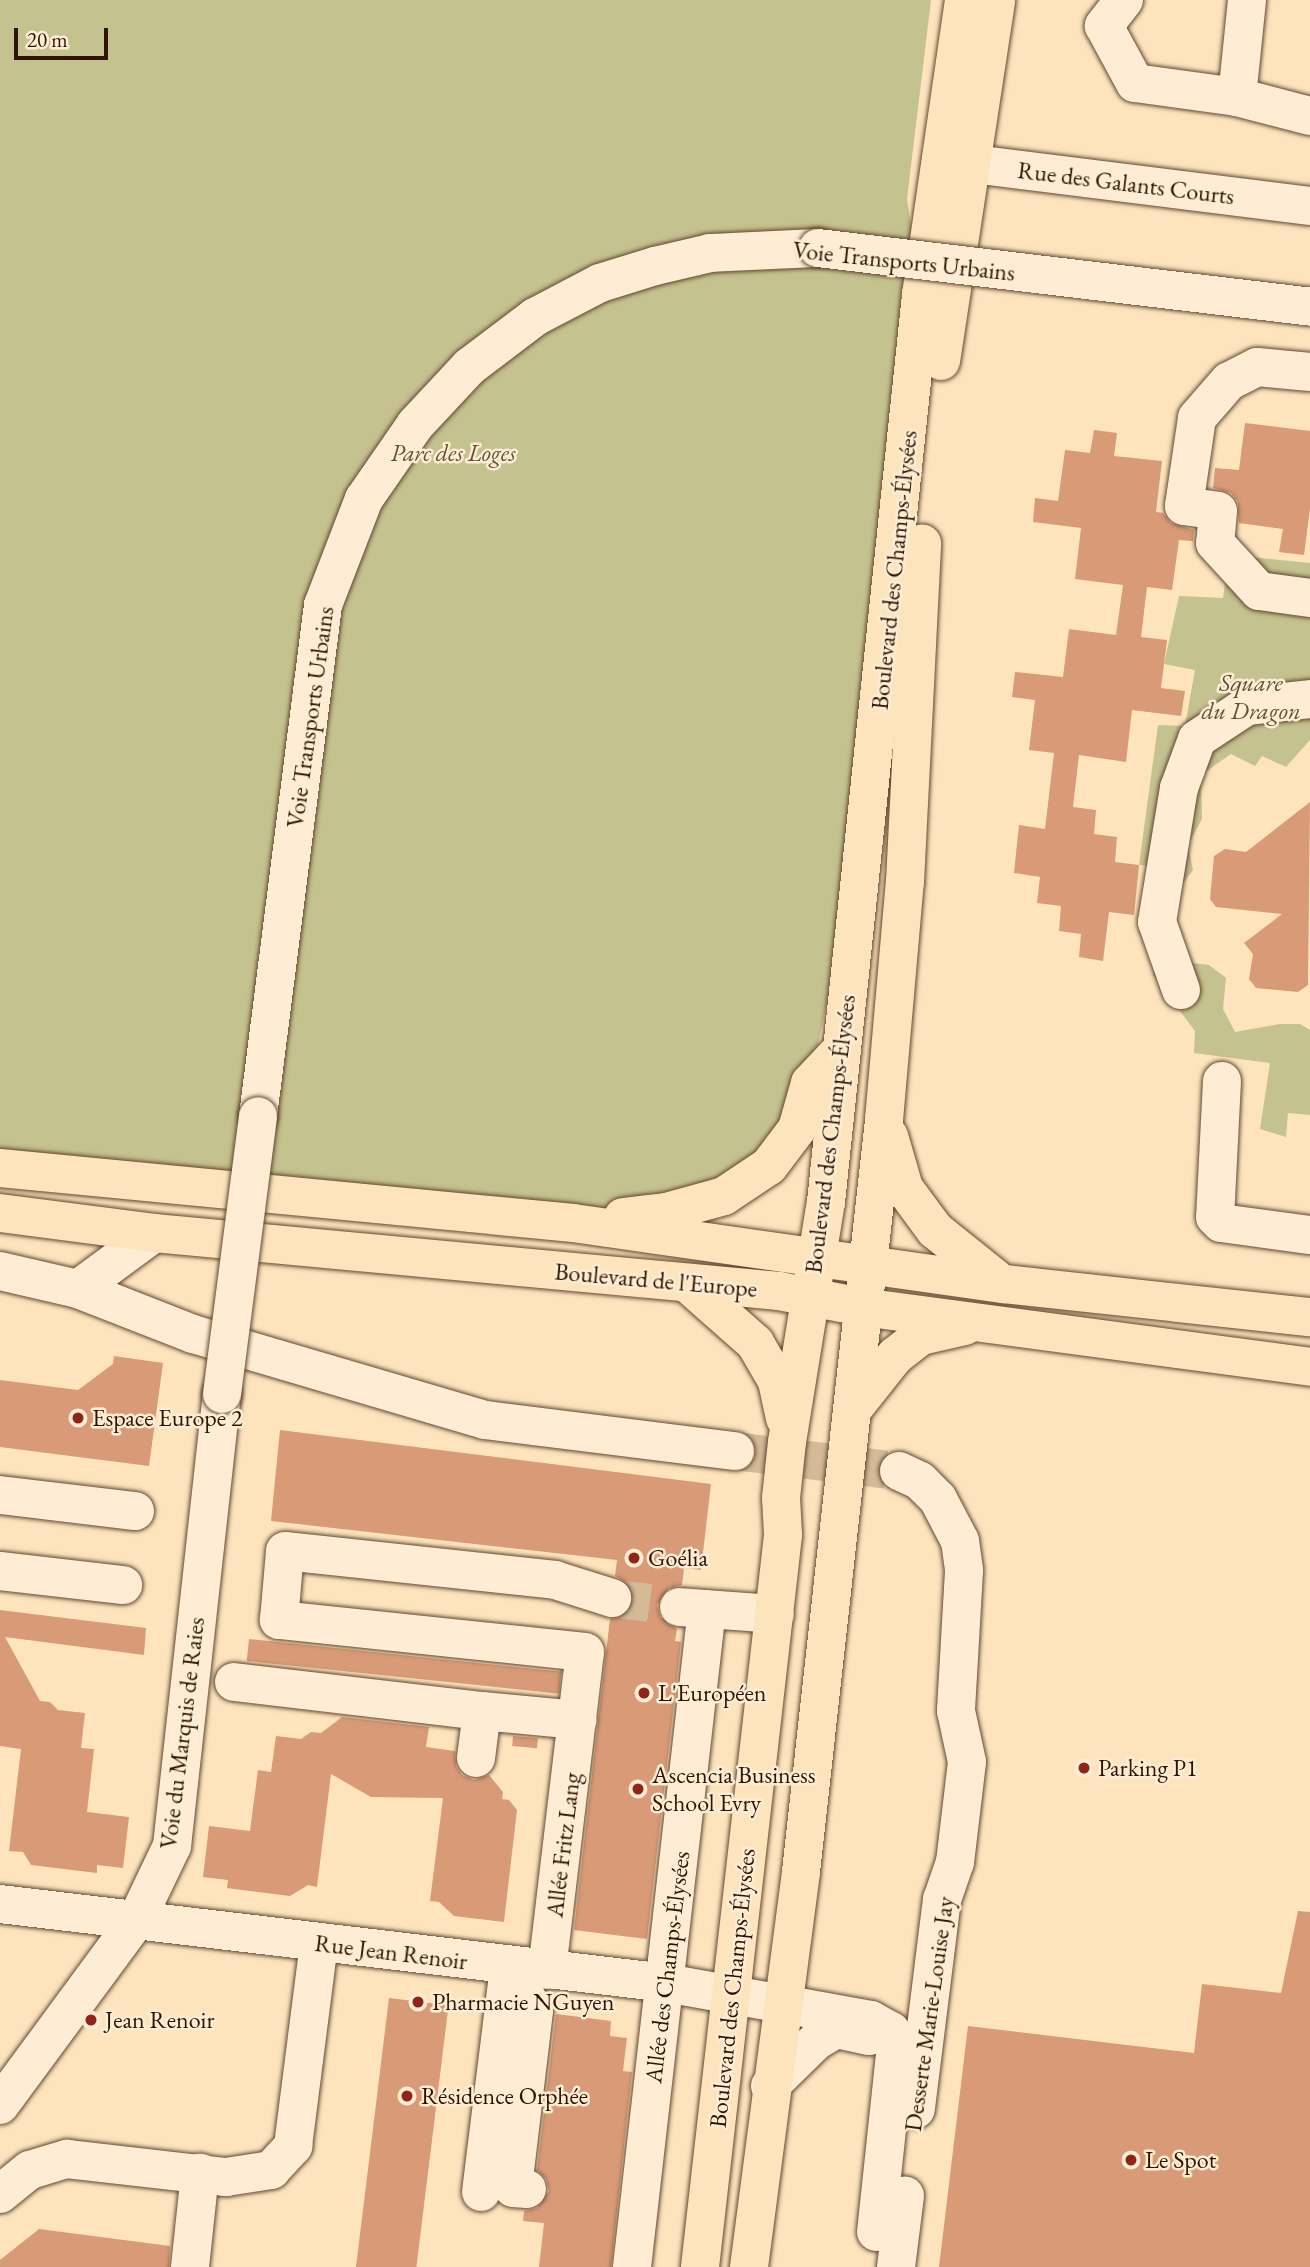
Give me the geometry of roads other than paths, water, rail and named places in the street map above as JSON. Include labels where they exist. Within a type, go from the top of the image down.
[{"type":"main road","name":"Boulevard des Champs-Élysées","points":[[749,2267],[853,1409],[884,1120],[905,882],[925,499],[948,299],[964,0]]},
{"type":"main road","name":"Boulevard des Champs-Élysées","points":[[700,2267],[775,1614],[787,1442],[810,1297],[820,1256],[921,295],[996,0]]},
{"type":"main road","points":[[573,1223],[666,1212],[724,1196],[769,1166],[797,1129],[810,1083],[840,1052]]},
{"type":"main road","points":[[884,1120],[904,1188],[927,1219],[962,1256],[1004,1284]]},
{"type":"main road","name":"Boulevard de l'Europe","points":[[0,1168],[573,1223],[1004,1284],[1310,1317]]},
{"type":"main road","name":"Boulevard de l'Europe","points":[[0,1213],[154,1233],[810,1297],[862,1307],[1310,1367]]},
{"type":"main road","points":[[687,1283],[755,1343],[777,1381],[787,1442]]},
{"type":"main road","points":[[853,1409],[895,1356],[921,1336],[978,1322]]},
{"type":"street","points":[[1124,0],[1104,26],[1135,83],[1237,97],[1310,116]]},
{"type":"street","points":[[1237,97],[1247,0]]},
{"type":"street","name":"Rue des Galants Courts","points":[[956,162],[1310,206]]},
{"type":"street","name":"Voie Transports Urbains","points":[[222,1394],[323,605],[364,499],[433,406],[469,368],[535,317],[600,283],[655,265],[710,253],[818,248],[1310,307]]},
{"type":"street","points":[[1310,372],[1257,367],[1229,381],[1196,418],[1184,506],[1218,511],[1215,543],[1229,555],[1259,591],[1310,598]]},
{"type":"street","points":[[1181,990],[1157,922],[1179,788],[1196,739],[1247,706],[1310,699]]},
{"type":"street","points":[[1222,1081],[1215,1217],[1221,1223],[1310,1235]]},
{"type":"street","points":[[78,1289],[154,1233]]},
{"type":"street","points":[[0,1271],[78,1289],[193,1334],[485,1420],[735,1451]]},
{"type":"street","name":"Voie du Marquis de Raies","points":[[0,2105],[137,1919],[172,1846],[222,1394]]},
{"type":"street","name":"Desserte Marie-Louise Jay","points":[[896,2267],[942,1899],[955,1862],[967,1762],[956,1711],[964,1571],[960,1541],[939,1499],[920,1481],[899,1471]]},
{"type":"street","points":[[0,1495],[135,1511]]},
{"type":"street","name":"Allée Fritz Lang","points":[[547,1969],[585,1651],[278,1620],[285,1551],[555,1580],[612,1598]]},
{"type":"street","points":[[0,1571],[123,1585]]},
{"type":"street","name":"Allée des Champs-Élysées","points":[[632,2267],[666,1983],[693,1608],[775,1614]]},
{"type":"street","points":[[234,1682],[578,1720]]},
{"type":"street","points":[[476,1758],[482,1711]]},
{"type":"street","name":"Rue Jean Renoir","points":[[0,1904],[666,1983],[871,2020],[891,2031],[896,2059],[876,2232]]},
{"type":"street","points":[[0,2194],[30,2170],[67,2159],[226,2177],[271,2170],[293,2146],[320,1942]]},
{"type":"street","points":[[509,1966],[534,2011],[513,2188],[527,2189]]},
{"type":"street","points":[[481,2192],[509,1966]]},
{"type":"street","points":[[770,2086],[816,2041],[836,2029],[865,2032],[876,2042],[860,2198],[866,2220],[896,2267]]},
{"type":"street","points":[[190,2267],[200,2173]]},
{"type":"tunnel","points":[[735,1451],[899,1471]]},
{"type":"tunnel","points":[[612,1598],[679,1607]]},
{"type":"place","name":"Espace Europe 2","points":[[78,1418]]},
{"type":"place","name":"Goélia","points":[[634,1558]]},
{"type":"place","name":"L'Européen","points":[[644,1693]]},
{"type":"place","name":"Parking P1","points":[[1084,1768]]},
{"type":"place","name":"Ascencia Business School Evry","points":[[638,1789]]},
{"type":"place","name":"Pharmacie NGuyen","points":[[418,2002]]},
{"type":"place","name":"Jean Renoir","points":[[91,2020]]},
{"type":"place","name":"Résidence Orphée","points":[[407,2096]]},
{"type":"place","name":"Le Spot","points":[[1131,2160]]},
{"type":"park label","name":"Parc des Loges","points":[[453,453]]},
{"type":"park label","name":"Square du Dragon","points":[[1251,697]]}]
